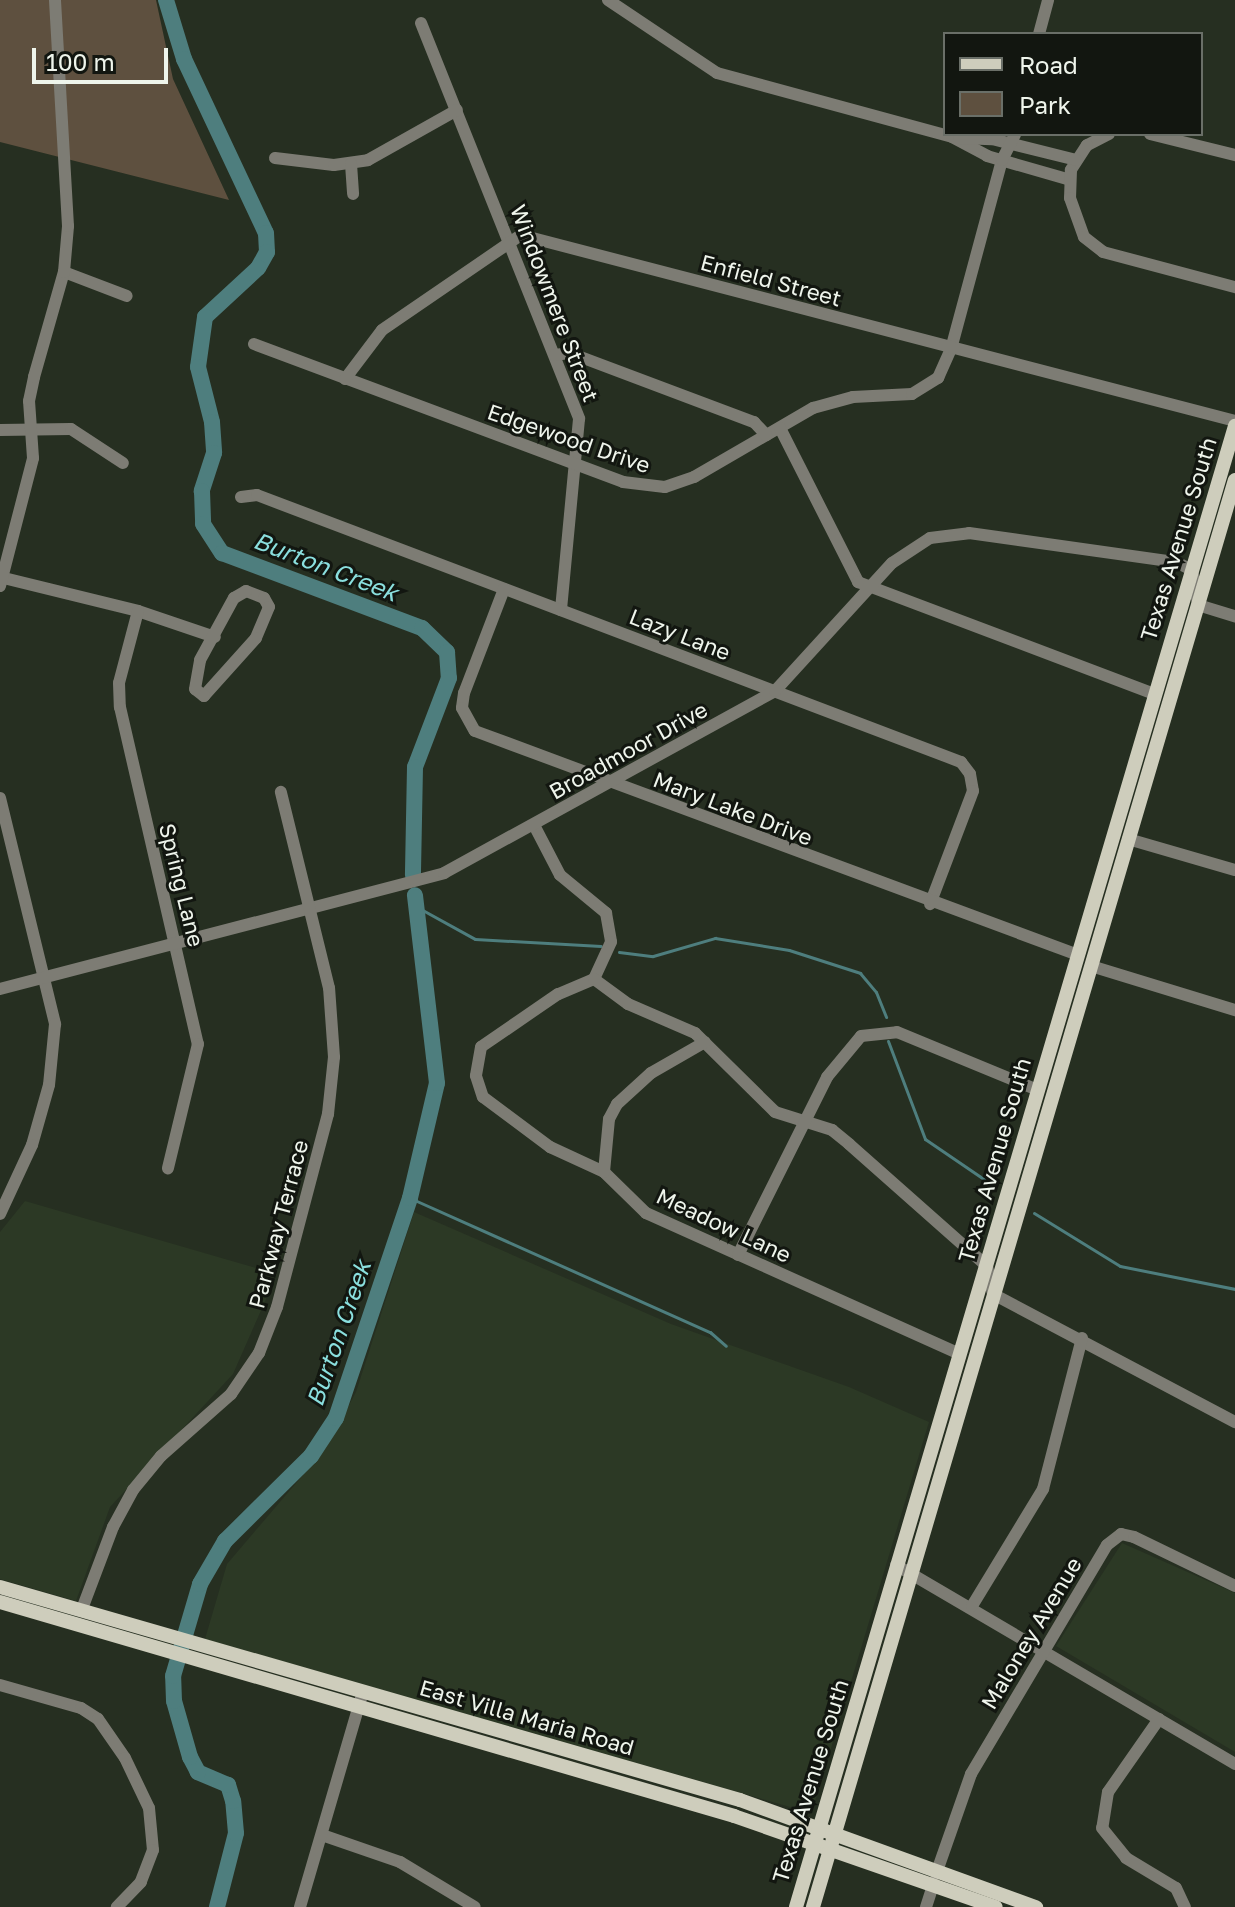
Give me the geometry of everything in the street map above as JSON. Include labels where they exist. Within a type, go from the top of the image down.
[{"type":"main road","name":"Texas Avenue South","points":[[796,1907],[1235,423]]},
{"type":"main road","name":"Texas Avenue South","points":[[813,1907],[1235,480]]},
{"type":"main road","points":[[1091,966],[1086,954],[1112,867],[1108,855]]},
{"type":"main road","name":"East Villa Maria Road","points":[[0,1587],[82,1609],[192,1649],[819,1825],[934,1882],[1036,1907]]},
{"type":"main road","name":"East Villa Maria Road","points":[[0,1602],[165,1640]]},
{"type":"main road","name":"East Villa Maria Road","points":[[362,1698],[815,1841],[996,1907]]},
{"type":"street","points":[[55,0],[68,226],[64,272],[34,377],[27,495],[1,580],[138,611],[215,637]]},
{"type":"street","points":[[608,0],[717,73],[943,135]]},
{"type":"street","points":[[1040,32],[1048,0]]},
{"type":"street","name":"Windowmere Street","points":[[421,23],[579,419],[561,610]]},
{"type":"street","points":[[275,158],[351,164],[383,154],[457,110]]},
{"type":"street","points":[[948,136],[1002,160],[1049,174],[1072,170]]},
{"type":"street","points":[[1070,198],[1072,170],[1087,145],[1105,136]]},
{"type":"street","points":[[1158,136],[1235,155]]},
{"type":"street","points":[[952,137],[1014,139],[1072,170]]},
{"type":"street","name":"Edgewood Drive","points":[[254,344],[576,465],[637,486],[665,487],[835,400],[896,398],[924,389],[938,378],[951,349],[1002,160],[1014,139]]},
{"type":"street","points":[[351,164],[353,194]]},
{"type":"street","points":[[1049,174],[1070,198],[1084,237],[1103,252],[1235,287]]},
{"type":"street","name":"Enfield Street","points":[[509,240],[533,236],[1235,423]]},
{"type":"street","points":[[345,379],[382,330],[509,240]]},
{"type":"street","points":[[64,272],[127,296]]},
{"type":"street","points":[[555,355],[570,353],[740,416],[754,422],[766,435]]},
{"type":"street","points":[[780,428],[847,567],[869,588],[1155,694]]},
{"type":"street","points":[[0,430],[71,429],[123,463]]},
{"type":"street","name":"Lazy Lane","points":[[241,497],[257,495],[947,754],[966,768],[973,791],[930,904]]},
{"type":"street","name":"Broadmoor Drive","points":[[0,989],[433,879],[775,691],[869,588],[908,550],[930,538],[958,533],[1128,554],[1192,570]]},
{"type":"street","points":[[1192,570],[1198,605],[1235,616]]},
{"type":"street","name":"Mary Lake Drive","points":[[504,589],[464,693],[466,720],[490,738],[930,904],[1078,955]]},
{"type":"street","points":[[239,593],[268,601],[256,638],[204,696],[195,689],[196,674],[215,637],[239,593]]},
{"type":"street","name":"Spring Lane","points":[[138,611],[119,683],[120,707],[198,1044],[168,1168]]},
{"type":"street","name":"Parkway Terrace","points":[[82,1609],[113,1527],[133,1490],[161,1456],[231,1394],[271,1326],[328,1114],[333,1076],[329,988],[281,792]]},
{"type":"street","points":[[0,798],[55,1024],[49,1085],[22,1176],[0,1214]]},
{"type":"street","points":[[534,825],[560,875],[600,904],[612,926],[608,956],[594,979],[628,1004],[705,1042],[759,1101],[792,1120],[808,1121],[849,1144],[987,1266],[993,1294],[1082,1338],[1235,1422]]},
{"type":"street","points":[[1128,839],[1235,870]]},
{"type":"street","points":[[1091,966],[1235,1010]]},
{"type":"street","name":"Meadow Lane","points":[[594,979],[558,994],[488,1041],[478,1056],[476,1076],[493,1107],[550,1147],[604,1172],[646,1213],[960,1354]]},
{"type":"street","points":[[738,1255],[839,1058],[871,1032],[897,1032],[1038,1090]]},
{"type":"street","points":[[604,1172],[609,1119],[617,1104],[651,1073],[705,1042]]},
{"type":"street","points":[[972,1606],[1043,1489],[1082,1338]]},
{"type":"street","name":"Maloney Avenue","points":[[926,1907],[971,1774],[1099,1557],[1121,1534],[1235,1586]]},
{"type":"street","points":[[896,1565],[972,1606],[1235,1764]]},
{"type":"street","points":[[0,1685],[81,1708],[98,1719],[125,1758],[149,1808],[153,1850],[141,1882],[117,1907]]},
{"type":"street","points":[[300,1907],[362,1698]]},
{"type":"street","points":[[1159,1719],[1108,1792],[1102,1828],[1126,1858],[1176,1888],[1185,1907]]},
{"type":"street","points":[[322,1835],[400,1862],[475,1907]]},
{"type":"shaded area","points":[[25,1201],[277,1274],[233,1374],[110,1507],[76,1601],[0,1579],[0,1232]]},
{"type":"shaded area","points":[[414,1212],[671,1324],[849,1387],[929,1422],[814,1805],[804,1811],[205,1639],[227,1564],[326,1448],[356,1392]]},
{"type":"shaded area","points":[[1122,1543],[1235,1593],[1235,1752],[1056,1646]]},
{"type":"green space","points":[[0,0],[156,0],[173,79],[229,200],[0,142]]},
{"type":"waterway","name":"Burton Creek","points":[[166,0],[184,59],[266,233],[267,252],[258,268],[205,317],[198,367],[212,422],[214,453],[202,491],[203,524],[222,553],[422,628],[447,652],[449,678],[415,767],[413,875]]},
{"type":"waterway","name":"Burton Creek","points":[[217,1907],[236,1833],[233,1801],[228,1785],[198,1772],[190,1757],[174,1701],[173,1676],[200,1584],[225,1541],[311,1456],[336,1418],[410,1198],[437,1083],[415,895]]},
{"type":"waterway","points":[[417,907],[475,939],[601,946]]},
{"type":"waterway","points":[[619,952],[653,956],[715,938],[789,950],[860,973],[876,992],[886,1017]]},
{"type":"waterway","points":[[888,1041],[925,1139],[994,1186]]},
{"type":"waterway","points":[[410,1198],[710,1332],[726,1346]]},
{"type":"waterway","points":[[1034,1213],[1120,1266],[1235,1289]]}]
